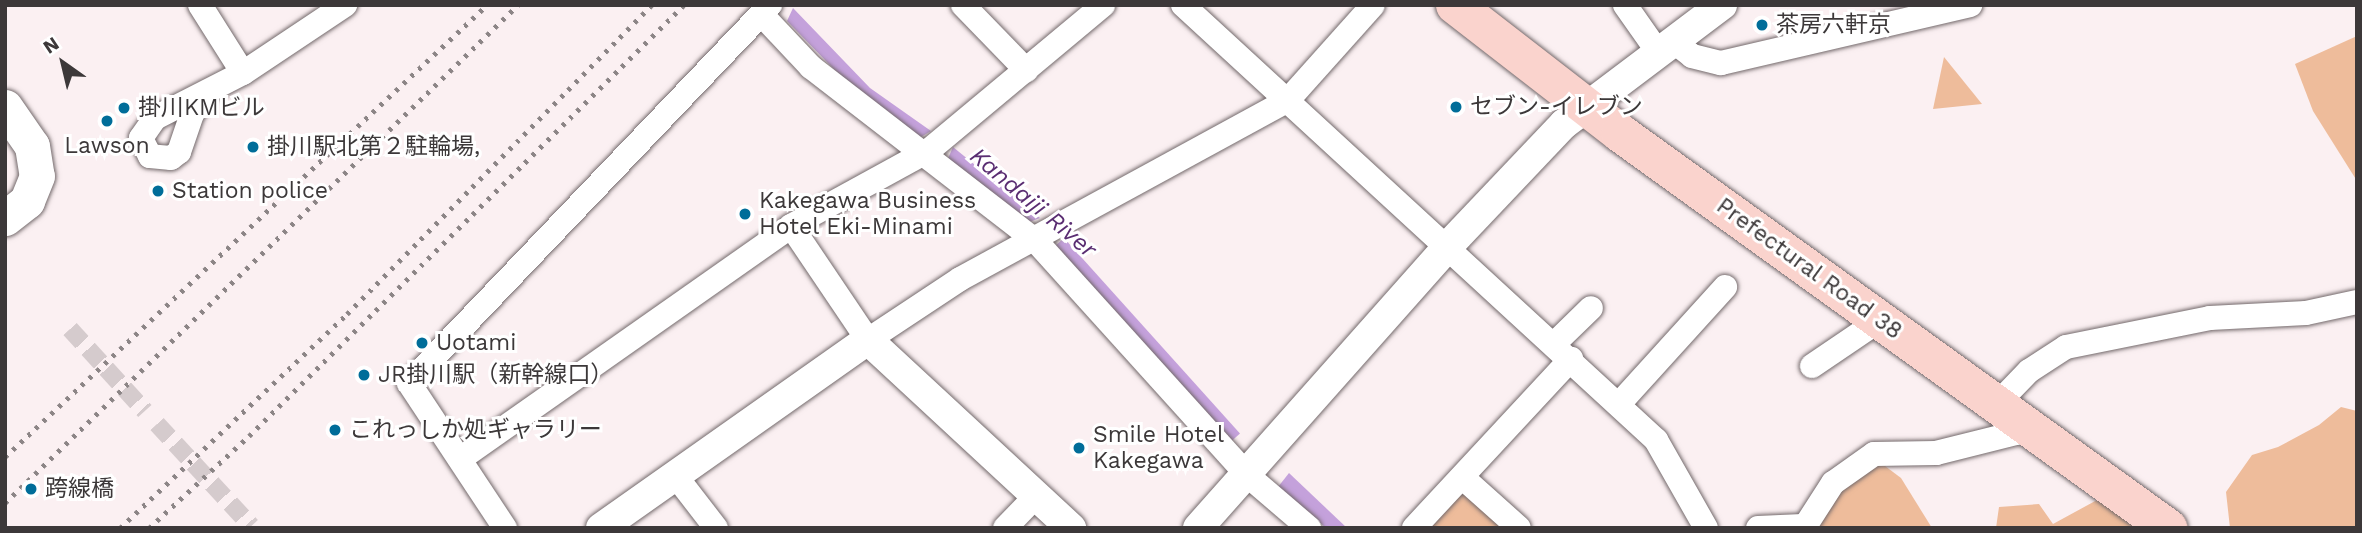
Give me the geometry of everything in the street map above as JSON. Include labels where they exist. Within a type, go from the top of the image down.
[{"type":"main road","name":"Prefectural Road 38","points":[[1455,5],[1586,106],[2168,528]]},
{"type":"main road","points":[[5,107],[32,146],[37,176],[27,201],[5,218]]},
{"type":"street","points":[[200,5],[243,73]]},
{"type":"street","points":[[206,94],[243,73],[345,5]]},
{"type":"street","points":[[963,5],[1026,70]]},
{"type":"street","points":[[460,459],[791,226],[933,147],[1103,5]]},
{"type":"street","points":[[1183,5],[1449,245],[1656,440],[1706,528]]},
{"type":"street","points":[[601,528],[868,340],[960,279],[1288,100],[1373,5]]},
{"type":"street","points":[[1625,5],[1666,47],[1721,63],[1970,5]]},
{"type":"street","points":[[1198,528],[1449,245],[1564,124],[1722,5]]},
{"type":"street","points":[[505,528],[409,383],[766,10],[811,67],[933,147],[1035,240],[1247,475],[1309,528]]},
{"type":"street","points":[[791,226],[868,340],[1070,528]]},
{"type":"street","points":[[1619,404],[1725,286]]},
{"type":"street","points":[[1758,528],[1803,527],[1833,483],[1874,454],[1936,453],[2016,433],[2010,413],[2029,371],[2066,347],[2185,322],[2306,313],[2357,302]]},
{"type":"street","points":[[1414,528],[1462,477],[1563,351],[1591,308]]},
{"type":"street","points":[[1812,366],[1880,320]]},
{"type":"street","points":[[674,475],[716,528]]},
{"type":"street","points":[[1462,477],[1519,528]]},
{"type":"street","points":[[1005,528],[1036,496]]},
{"type":"shaded area","points":[[793,8],[870,88],[931,131],[916,140],[862,98],[787,21]]},
{"type":"shaded area","points":[[2357,36],[2357,181],[2313,111],[2295,64]]},
{"type":"shaded area","points":[[1944,57],[1982,104],[1933,109]]},
{"type":"shaded area","points":[[953,147],[1040,218],[1024,224],[946,163]]},
{"type":"shaded area","points":[[1064,238],[1240,433],[1229,443],[1053,248]]},
{"type":"shaded area","points":[[2341,407],[2357,411],[2357,528],[2230,528],[2226,492],[2252,455],[2278,447],[2319,425]]},
{"type":"shaded area","points":[[1873,457],[1901,478],[1932,528],[1804,528]]},
{"type":"shaded area","points":[[1289,473],[1347,528],[1326,528],[1278,487]]},
{"type":"shaded area","points":[[1470,492],[1509,528],[1428,528],[1458,494]]},
{"type":"shaded area","points":[[2108,494],[2148,528],[1996,528],[1999,507],[2039,504],[2053,524]]},
{"type":"tunnel","points":[[70,329],[145,411]]},
{"type":"tunnel","points":[[157,424],[251,526]]},
{"type":"railway","points":[[5,457],[487,5]]},
{"type":"railway","points":[[5,503],[518,5]]},
{"type":"railway","points":[[120,528],[347,314],[652,5]]},
{"type":"railway","points":[[149,528],[249,436],[684,5]]},
{"type":"place","name":"茶房六軒京","points":[[1762,25]]},
{"type":"place","name":"セブン-イレブン","points":[[1456,107]]},
{"type":"place","name":"掛川KMビル","points":[[124,108]]},
{"type":"place","name":"Lawson","points":[[107,121]]},
{"type":"place","name":"掛川駅北第２駐輪場,","points":[[253,147]]},
{"type":"place","name":"Station police","points":[[158,191]]},
{"type":"place","name":"Kakegawa Business Hotel Eki-Minami","points":[[745,214]]},
{"type":"place","name":"Uotami","points":[[422,343]]},
{"type":"place","name":"JR掛川駅（新幹線口）","points":[[364,375]]},
{"type":"place","name":"これっしか処ギャラリー","points":[[335,430]]},
{"type":"place","name":"Smile Hotel Kakegawa","points":[[1079,448]]},
{"type":"place","name":"跨線橋","points":[[31,489]]},
{"type":"water label","name":"Kandaiji River","points":[[1033,203]]}]
